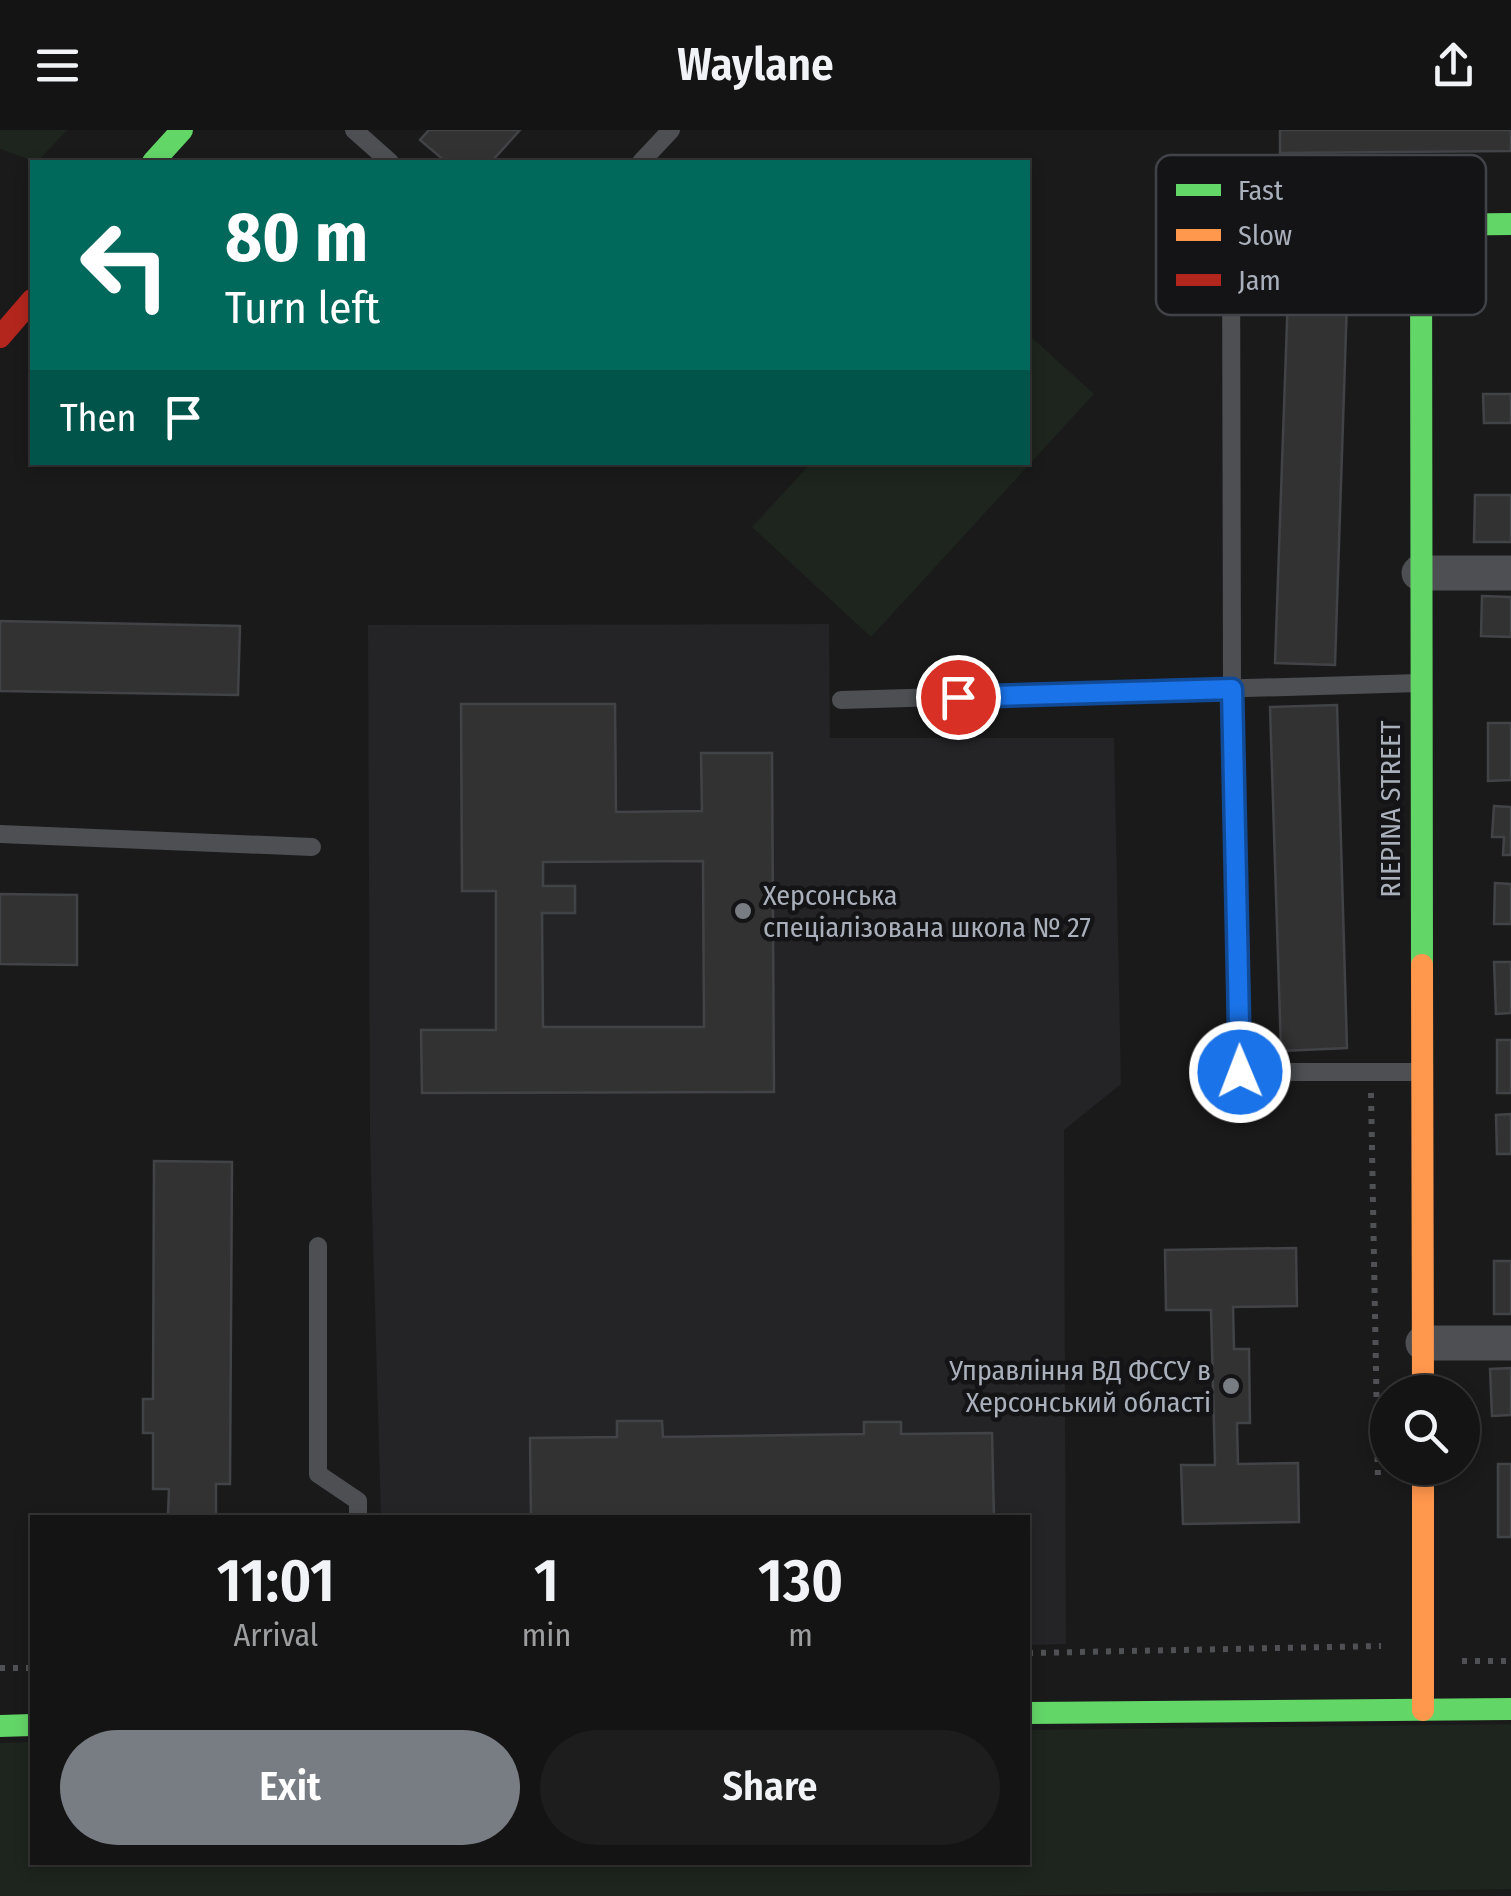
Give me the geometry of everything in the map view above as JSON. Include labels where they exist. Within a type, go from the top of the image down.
[{"type":"street","points":[[155,160],[182,130]]},
{"type":"street","points":[[1486,224],[1511,224]]},
{"type":"street","points":[[0,337],[30,302]]},
{"type":"street","name":"RIEPINA STREET","points":[[1420,315],[1423,1375]]},
{"type":"street","points":[[1419,572],[1511,573]]},
{"type":"street","points":[[1423,1343],[1511,1343]]},
{"type":"street","points":[[1423,1485],[1423,1710]]},
{"type":"street","points":[[1030,1713],[1511,1708]]},
{"type":"street","points":[[0,1726],[30,1725]]},
{"type":"lane","points":[[643,160],[671,130]]},
{"type":"lane","points":[[360,132],[388,160]]},
{"type":"lane","points":[[1231,315],[1232,689],[1240,1072],[1421,1072]]},
{"type":"lane","points":[[841,700],[1420,683]]},
{"type":"lane","points":[[0,834],[312,846]]},
{"type":"lane","points":[[318,1246],[318,1474],[358,1501],[358,1515]]},
{"type":"path","points":[[1030,1653],[1381,1646]]},
{"type":"path","points":[[0,1668],[30,1668]]},
{"type":"shaded area","points":[[0,130],[67,130],[39,160],[0,149]]},
{"type":"shaded area","points":[[1030,336],[1094,394],[1030,464]]},
{"type":"shaded area","points":[[809,465],[1029,465],[871,637],[752,527]]},
{"type":"shaded area","points":[[829,624],[830,738],[1114,738],[1121,1084],[1064,1130],[1066,1644],[1030,1645],[1030,1515],[381,1515],[370,1135],[368,625]]},
{"type":"shaded area","points":[[1511,1724],[1511,1889],[984,1896],[0,1896],[0,1743],[30,1742],[30,1865],[1030,1865],[1030,1730]]},
{"type":"building","points":[[429,130],[520,130],[493,160],[444,160],[420,140]]},
{"type":"building","points":[[1280,130],[1511,130],[1511,151],[1280,153]]},
{"type":"building","points":[[1287,315],[1347,315],[1335,665],[1275,663]]},
{"type":"building","points":[[1483,394],[1511,394],[1511,423],[1484,423]]},
{"type":"building","points":[[1475,495],[1511,495],[1511,542],[1474,542]]},
{"type":"building","points":[[1482,596],[1511,597],[1511,637],[1481,636]]},
{"type":"building","points":[[0,621],[240,626],[238,695],[0,691]]},
{"type":"building","points":[[461,704],[615,704],[616,812],[702,811],[701,753],[772,753],[774,1092],[422,1093],[421,1030],[496,1030],[496,891],[462,891]],"holes":[[[703,861],[704,1027],[543,1027],[542,913],[575,913],[575,886],[543,886],[543,862]]]},
{"type":"building","points":[[1337,705],[1347,1048],[1281,1051],[1270,707]]},
{"type":"building","points":[[1488,723],[1511,723],[1511,780],[1488,781]]},
{"type":"building","points":[[1494,806],[1511,807],[1511,855],[1503,855],[1504,837],[1492,837]]},
{"type":"building","points":[[1495,883],[1511,884],[1511,924],[1494,924]]},
{"type":"building","points":[[0,894],[77,895],[77,965],[0,964]]},
{"type":"building","points":[[1494,962],[1511,962],[1511,1013],[1496,1014]]},
{"type":"building","points":[[1497,1040],[1511,1040],[1511,1093],[1497,1093]]},
{"type":"building","points":[[1511,1114],[1511,1154],[1497,1154],[1496,1115]]},
{"type":"building","points":[[154,1161],[232,1162],[230,1484],[216,1484],[216,1515],[168,1515],[169,1489],[153,1489],[153,1433],[143,1433],[143,1399],[153,1399]]},
{"type":"building","name":"Управління ВД ФССУ в Херсонський області","points":[[1296,1248],[1297,1306],[1233,1307],[1234,1349],[1249,1349],[1250,1423],[1237,1423],[1238,1464],[1298,1463],[1299,1522],[1183,1524],[1181,1465],[1215,1465],[1211,1310],[1166,1310],[1165,1250]]},
{"type":"building","points":[[1494,1261],[1511,1261],[1511,1314],[1494,1314]]},
{"type":"building","points":[[1511,1368],[1511,1415],[1492,1416],[1490,1369]]},
{"type":"building","points":[[617,1421],[662,1421],[663,1437],[864,1434],[864,1422],[901,1422],[901,1434],[992,1433],[994,1515],[531,1515],[530,1438],[617,1437]]},
{"type":"building","points":[[1498,1464],[1511,1464],[1511,1537],[1498,1537]]},
{"type":"traffic: fast","points":[[155,160],[182,130]]},
{"type":"traffic: fast","points":[[1486,224],[1511,224]]},
{"type":"traffic: fast","points":[[1421,315],[1422,965]]},
{"type":"traffic: fast","points":[[1030,1713],[1511,1709]]},
{"type":"traffic: fast","points":[[0,1726],[30,1725]]},
{"type":"traffic: slow","points":[[1422,965],[1423,1375]]},
{"type":"traffic: slow","points":[[1423,1485],[1423,1710]]},
{"type":"traffic: jam","points":[[0,337],[30,302]]},
{"type":"place","name":"Херсонська спеціалізована школа № 27","points":[[743,911]]},
{"type":"place","name":"Управління ВД ФССУ в Херсонський області","points":[[1231,1386]]},
{"type":"route","points":[[958,697],[1232,689],[1240,1072]]}]
